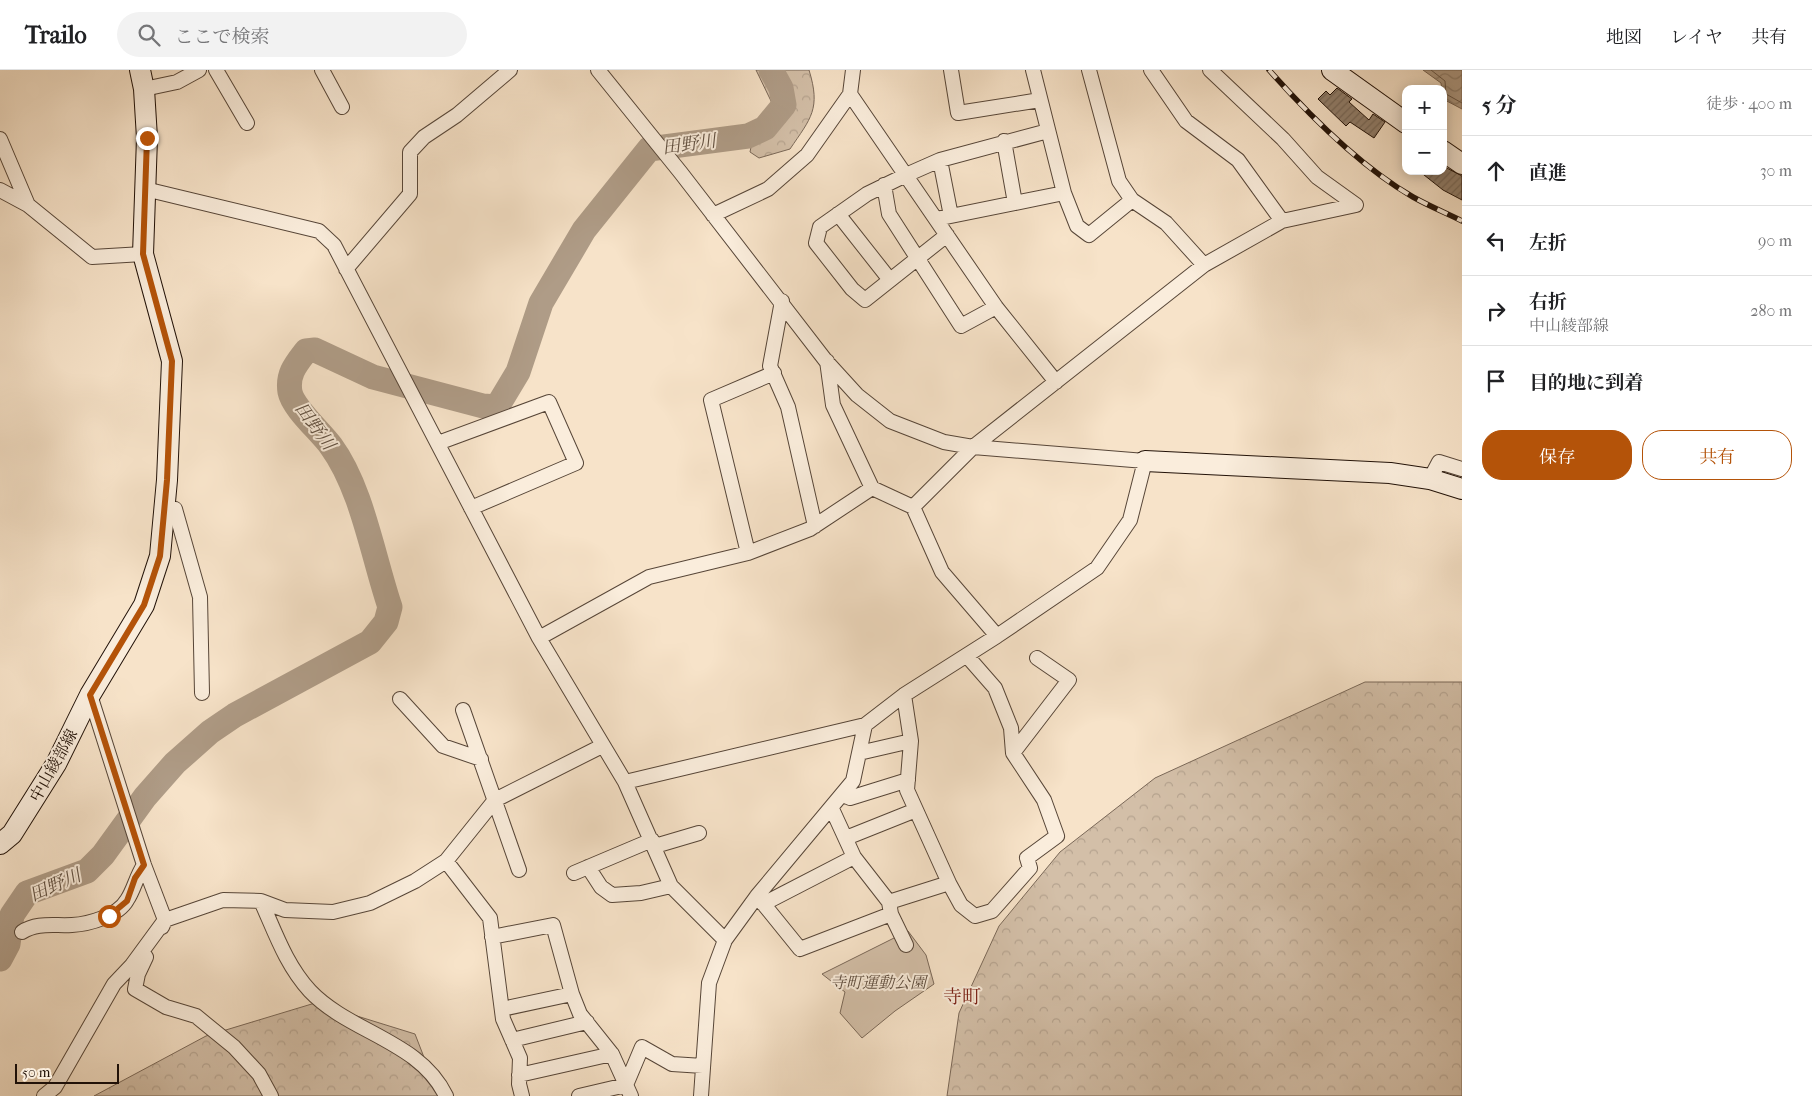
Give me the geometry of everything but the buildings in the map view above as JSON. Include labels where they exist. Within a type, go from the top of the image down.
[{"type":"main road","points":[[1332,70],[1402,120]]},
{"type":"main road","name":"中山綾部線","points":[[0,844],[12,834],[56,764],[90,695],[144,605],[160,556],[172,361],[143,254],[147,138],[142,80]]},
{"type":"main road","points":[[1447,154],[1462,164]]},
{"type":"main road","points":[[1145,462],[1390,473],[1430,479],[1462,489]]},
{"type":"street","points":[[142,80],[177,82],[199,70]]},
{"type":"street","points":[[216,70],[247,123]]},
{"type":"street","points":[[322,70],[342,107]]},
{"type":"street","points":[[346,269],[410,194],[410,152],[424,137],[456,114],[510,70]]},
{"type":"street","points":[[598,70],[782,302],[826,361],[856,395],[890,421],[944,442],[973,447],[1145,462],[1130,520],[1097,568],[967,656],[904,695],[865,725],[625,782]]},
{"type":"street","points":[[713,214],[768,189],[807,155],[850,94],[853,70]]},
{"type":"street","points":[[951,70],[958,113],[1040,100]]},
{"type":"street","points":[[1033,70],[1064,194],[1077,226],[1089,235],[1132,200]]},
{"type":"street","points":[[1089,70],[1119,181],[1132,200],[1144,211],[1166,223],[1204,265]]},
{"type":"street","points":[[1151,70],[1186,121],[1238,160],[1282,221]]},
{"type":"street","points":[[913,507],[973,447],[1204,265],[1282,221],[1356,205],[1317,177],[1284,139],[1210,70]]},
{"type":"street","points":[[850,94],[996,307],[1056,382]]},
{"type":"street","points":[[947,236],[865,300],[852,289],[816,243],[820,226],[867,194],[906,175],[940,160],[1048,130]]},
{"type":"street","points":[[0,140],[28,205]]},
{"type":"street","points":[[1004,141],[1015,203]]},
{"type":"street","points":[[940,160],[951,216]]},
{"type":"street","points":[[884,186],[889,214],[961,326],[996,307]]},
{"type":"street","points":[[145,189],[319,232],[334,245],[539,638],[625,782],[671,886],[726,940]]},
{"type":"street","points":[[0,190],[28,205],[92,257],[143,254]]},
{"type":"street","points":[[936,219],[1064,194]]},
{"type":"street","points":[[838,214],[890,280]]},
{"type":"street","points":[[782,302],[770,366],[788,407],[814,526]]},
{"type":"street","points":[[826,361],[833,405],[872,488],[913,507],[942,572],[997,636]]},
{"type":"street","points":[[748,553],[711,400],[774,372]]},
{"type":"street","points":[[438,444],[549,402],[576,463],[471,508]]},
{"type":"street","points":[[1430,479],[1439,462],[1462,469]]},
{"type":"street","points":[[539,638],[649,577],[748,553],[814,526],[872,488]]},
{"type":"street","points":[[164,510],[175,509],[200,597],[202,693]]},
{"type":"street","points":[[904,695],[911,741],[907,790],[949,883],[961,905],[975,916],[992,911],[1030,868],[1027,858],[1057,836],[1044,800],[1013,752],[1011,728],[995,688],[967,656]]},
{"type":"street","points":[[1013,752],[1069,680],[1037,658]]},
{"type":"street","points":[[90,695],[144,865],[166,920],[138,974],[135,989],[166,1007],[196,1016],[234,1046],[259,1074],[271,1096]]},
{"type":"street","points":[[400,699],[442,746],[480,759]]},
{"type":"street","points":[[463,710],[520,870]]},
{"type":"street","points":[[701,1096],[709,983],[726,940],[760,900],[853,781],[865,725]]},
{"type":"street","points":[[859,753],[911,741]]},
{"type":"street","points":[[44,1096],[55,1087],[114,984],[132,965],[166,920],[223,900],[261,901],[284,910],[332,912],[370,903],[415,881],[446,861],[495,800],[602,746]]},
{"type":"street","points":[[843,795],[850,798],[908,780]]},
{"type":"street","points":[[832,808],[854,857],[890,908],[906,945]]},
{"type":"street","points":[[846,838],[916,810]]},
{"type":"street","points":[[574,873],[654,844],[699,833]]},
{"type":"street","points":[[760,900],[854,857]]},
{"type":"street","points":[[446,861],[490,918],[503,1019],[520,1058],[519,1075],[522,1096]]},
{"type":"street","points":[[22,932],[32,926],[74,925],[109,916],[127,901],[135,878],[144,865]]},
{"type":"street","points":[[588,867],[601,887],[612,894],[641,893],[671,886]]},
{"type":"street","points":[[760,900],[800,949],[949,883]]},
{"type":"street","points":[[261,901],[287,960],[310,991],[351,1022],[413,1056],[441,1084],[446,1096]]},
{"type":"street","points":[[492,937],[554,925],[572,994],[580,1014],[612,1054],[628,1091]]},
{"type":"street","points":[[502,1009],[572,994]]},
{"type":"street","points":[[512,1040],[587,1022]]},
{"type":"street","points":[[628,1091],[642,1047],[672,1064],[703,1066]]},
{"type":"street","points":[[519,1075],[612,1054]]},
{"type":"street","points":[[579,1096],[628,1091]]},
{"type":"green space","points":[[756,70],[809,70],[814,94],[812,112],[804,129],[790,149],[759,158],[750,152],[752,142],[778,126],[771,101]]},
{"type":"green space","points":[[1365,682],[1462,682],[1462,1096],[947,1096],[959,1013],[999,926],[1060,852],[1155,778]]},
{"type":"green space","name":"寺町運動公園","points":[[908,931],[926,955],[934,984],[895,1011],[862,1038],[840,1013],[845,992],[822,974]]},
{"type":"green space","points":[[315,1003],[415,1034],[439,1096],[94,1096],[206,1036]]},
{"type":"water","points":[[1423,70],[1462,70],[1462,109],[1447,101],[1447,85],[1441,85]]},
{"type":"waterway","name":"田野川","points":[[0,959],[8,944],[12,915],[27,893],[87,871],[103,855],[145,797],[175,763],[210,732],[235,715],[370,642],[386,622],[390,607],[366,524],[351,482],[331,446],[296,405],[290,392],[291,375],[306,351],[315,350],[373,377],[483,406],[497,407],[518,372],[541,303],[584,230],[649,149],[748,136],[765,128],[784,105],[781,88],[771,70]]},
{"type":"railway","points":[[1269,70],[1318,122],[1374,171],[1413,197],[1462,221]]},
{"type":"district","name":"寺町","points":[[962,996]]},
{"type":"route","points":[[109,916],[127,901],[135,878],[144,865],[90,695],[144,605],[160,556],[171,410],[172,361],[143,254],[147,138]]}]
